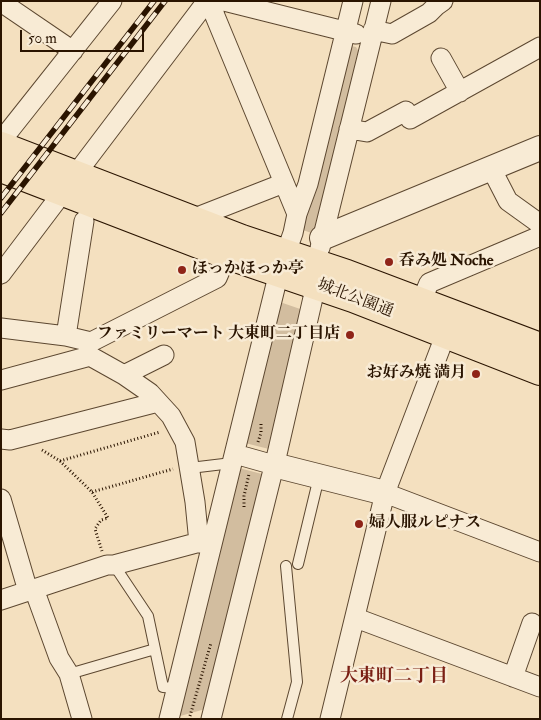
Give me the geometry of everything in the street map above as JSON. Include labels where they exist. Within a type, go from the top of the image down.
[{"type":"main road","name":"城北公園通","points":[[1,146],[69,183],[227,254],[282,263]]},
{"type":"main road","name":"城北公園通","points":[[1,168],[69,183],[192,219],[282,263],[449,324],[540,347]]},
{"type":"main road","name":"城北公園通","points":[[318,275],[421,302],[449,324],[540,371]]},
{"type":"street","points":[[1,141],[112,1]]},
{"type":"street","points":[[1,274],[209,1]]},
{"type":"street","points":[[209,1],[297,214]]},
{"type":"street","points":[[224,1],[345,32],[372,34],[392,34],[429,13],[443,1]]},
{"type":"street","points":[[169,719],[177,688],[206,540],[233,459],[282,263],[308,184],[352,1]]},
{"type":"street","points":[[210,719],[274,466],[318,275],[322,238],[381,1]]},
{"type":"street","points":[[1,2],[72,51]]},
{"type":"street","points":[[349,129],[367,132],[406,111],[410,119],[540,47]]},
{"type":"street","points":[[441,58],[460,92]]},
{"type":"street","points":[[322,238],[540,148]]},
{"type":"street","points":[[491,168],[508,201],[540,224]]},
{"type":"street","points":[[192,219],[284,183]]},
{"type":"street","points":[[66,336],[84,221]]},
{"type":"street","points":[[421,302],[429,283],[540,236]]},
{"type":"street","points":[[1,380],[90,349],[217,278],[227,254]]},
{"type":"street","points":[[330,719],[385,493],[449,324]]},
{"type":"street","points":[[1,328],[66,336],[90,349],[150,393],[178,427],[185,442],[195,502],[206,540]]},
{"type":"street","points":[[124,375],[164,355]]},
{"type":"street","points":[[6,440],[158,402]]},
{"type":"street","points":[[233,459],[274,466],[385,493],[540,552]]},
{"type":"street","points":[[1,499],[31,590],[59,658],[69,674],[82,719]]},
{"type":"street","points":[[1,600],[111,565],[206,540]]},
{"type":"street","points":[[356,618],[540,687]]},
{"type":"street","points":[[513,676],[532,623]]},
{"type":"lane","points":[[190,467],[233,459]]},
{"type":"lane","points":[[298,564],[319,477]]},
{"type":"lane","points":[[111,565],[148,616],[163,687],[177,688]]},
{"type":"lane","points":[[286,566],[297,682],[288,719]]},
{"type":"lane","points":[[69,674],[154,649]]},
{"type":"path","points":[[60,461],[178,427]]},
{"type":"path","points":[[6,440],[34,446],[60,461],[92,492],[108,518],[100,520],[95,530],[111,565]]},
{"type":"path","points":[[92,492],[190,467]]},
{"type":"shaded area","points":[[351,46],[356,47],[359,52],[314,234],[303,230],[348,49]]},
{"type":"shaded area","points":[[277,301],[306,311],[273,450],[241,442]]},
{"type":"shaded area","points":[[235,467],[266,475],[209,708],[173,718]]},
{"type":"railway","points":[[1,198],[154,1]]},
{"type":"railway","points":[[1,213],[165,1]]},
{"type":"place","name":"呑み処 Noche","points":[[389,262]]},
{"type":"place","name":"ほっかほっか亭","points":[[182,270]]},
{"type":"place","name":"ファミリーマート 大東町二丁目店","points":[[350,335]]},
{"type":"place","name":"お好み焼 満月","points":[[476,374]]},
{"type":"place","name":"婦人服ルピナス","points":[[359,524]]},
{"type":"district","name":"大東町二丁目","points":[[394,677]]}]
